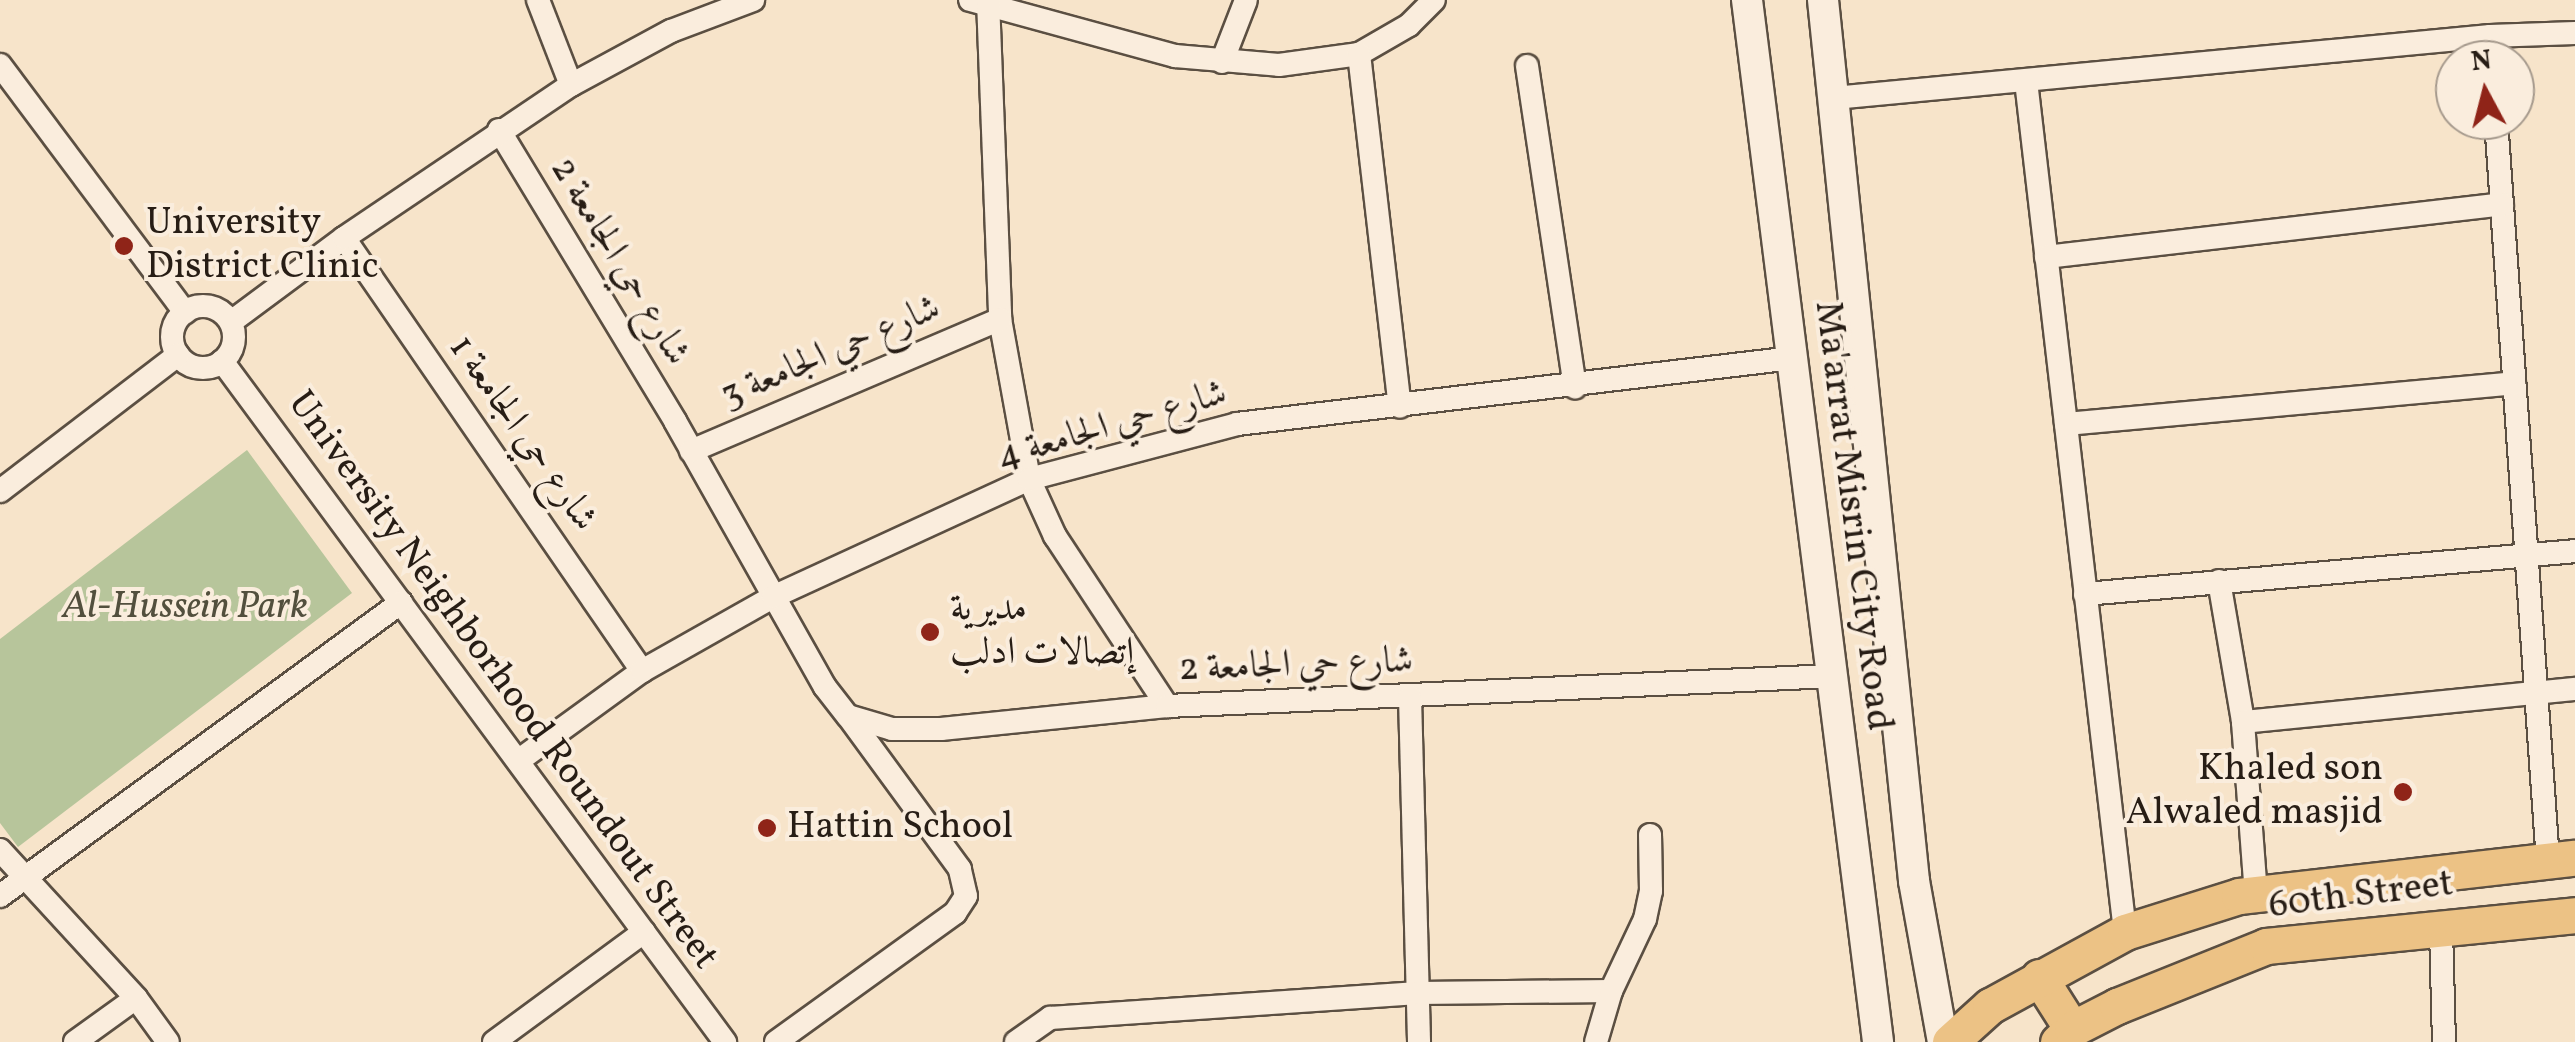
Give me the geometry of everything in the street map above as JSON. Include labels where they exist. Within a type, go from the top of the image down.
[{"type":"main road","name":"Ma'arrat Misrin City Road","points":[[1747,0],[1878,1042]]},
{"type":"main road","name":"Ma'arrat Misrin City Road","points":[[1824,0],[1914,881],[1947,1042]]},
{"type":"main road","name":"60th Street","points":[[1947,1042],[1990,1006],[2124,932],[2256,894],[2561,860]]},
{"type":"main road","name":"60th Street","points":[[2065,1036],[2117,1006],[2266,946],[2575,915]]},
{"type":"main road","points":[[2040,977],[2065,1036]]},
{"type":"street","points":[[538,0],[570,85]]},
{"type":"street","points":[[231,322],[344,238],[570,85],[671,31],[753,0]]},
{"type":"street","points":[[1222,62],[1246,0]]},
{"type":"street","points":[[1167,706],[1055,536],[1028,478],[1000,319],[982,2],[1175,56],[1222,62],[1315,63],[1358,54],[1400,32],[1434,0]]},
{"type":"street","points":[[1834,98],[2490,36],[2575,33]]},
{"type":"street","points":[[2490,36],[2490,40]]},
{"type":"street","points":[[1358,54],[1400,406]]},
{"type":"street","points":[[0,65],[185,312]]},
{"type":"street","points":[[1527,66],[1575,387]]},
{"type":"street","points":[[2026,81],[2124,932]]},
{"type":"street","name":"شارع حي الجامعة 2","points":[[499,130],[826,687],[848,716],[892,729],[942,729],[1167,706],[1832,676]]},
{"type":"street","points":[[2497,140],[2536,692],[2561,860]]},
{"type":"street","points":[[2046,257],[2502,204]]},
{"type":"street","name":"شارع حي الجامعة 1","points":[[344,238],[642,670]]},
{"type":"street","points":[[210,306],[231,322],[232,350],[222,361],[198,368],[178,355],[173,332],[185,312],[210,306]]},
{"type":"street","name":"شارع حي الجامعة 3","points":[[690,451],[1000,319]]},
{"type":"street","points":[[0,490],[178,355]]},
{"type":"street","name":"شارع حي الجامعة 4","points":[[518,761],[642,670],[774,596],[1028,478],[1237,424],[1575,387],[1793,358]]},
{"type":"street","name":"University Neighborhood Roundout Street","points":[[222,361],[725,1042]]},
{"type":"street","points":[[2066,424],[2514,383]]},
{"type":"street","points":[[2085,594],[2575,551]]},
{"type":"street","points":[[2219,580],[2243,722],[2256,894]]},
{"type":"street","points":[[0,896],[401,603]]},
{"type":"street","points":[[2243,722],[2575,689]]},
{"type":"street","points":[[1410,697],[1419,1042]]},
{"type":"street","points":[[776,1042],[956,912],[966,896],[960,869],[848,716]]},
{"type":"street","points":[[1596,1042],[1610,991],[1637,944],[1645,919],[1650,891],[1650,835]]},
{"type":"street","points":[[0,850],[22,879],[136,998],[168,1042]]},
{"type":"street","points":[[2442,929],[2444,1042]]},
{"type":"street","points":[[494,1042],[644,932]]},
{"type":"street","points":[[1016,1042],[1050,1018],[1418,993],[1610,991]]},
{"type":"street","points":[[75,1042],[136,998]]},
{"type":"green space","name":"Al-Hussein Park","points":[[247,450],[352,593],[18,847],[0,823],[0,639]]},
{"type":"place","name":"University District Clinic","points":[[124,246]]},
{"type":"place","name":"مديرية إتصالات ادلب","points":[[930,632]]},
{"type":"place","name":"Khaled son Alwaled masjid","points":[[2403,792]]},
{"type":"place","name":"Hattin School","points":[[767,828]]}]
